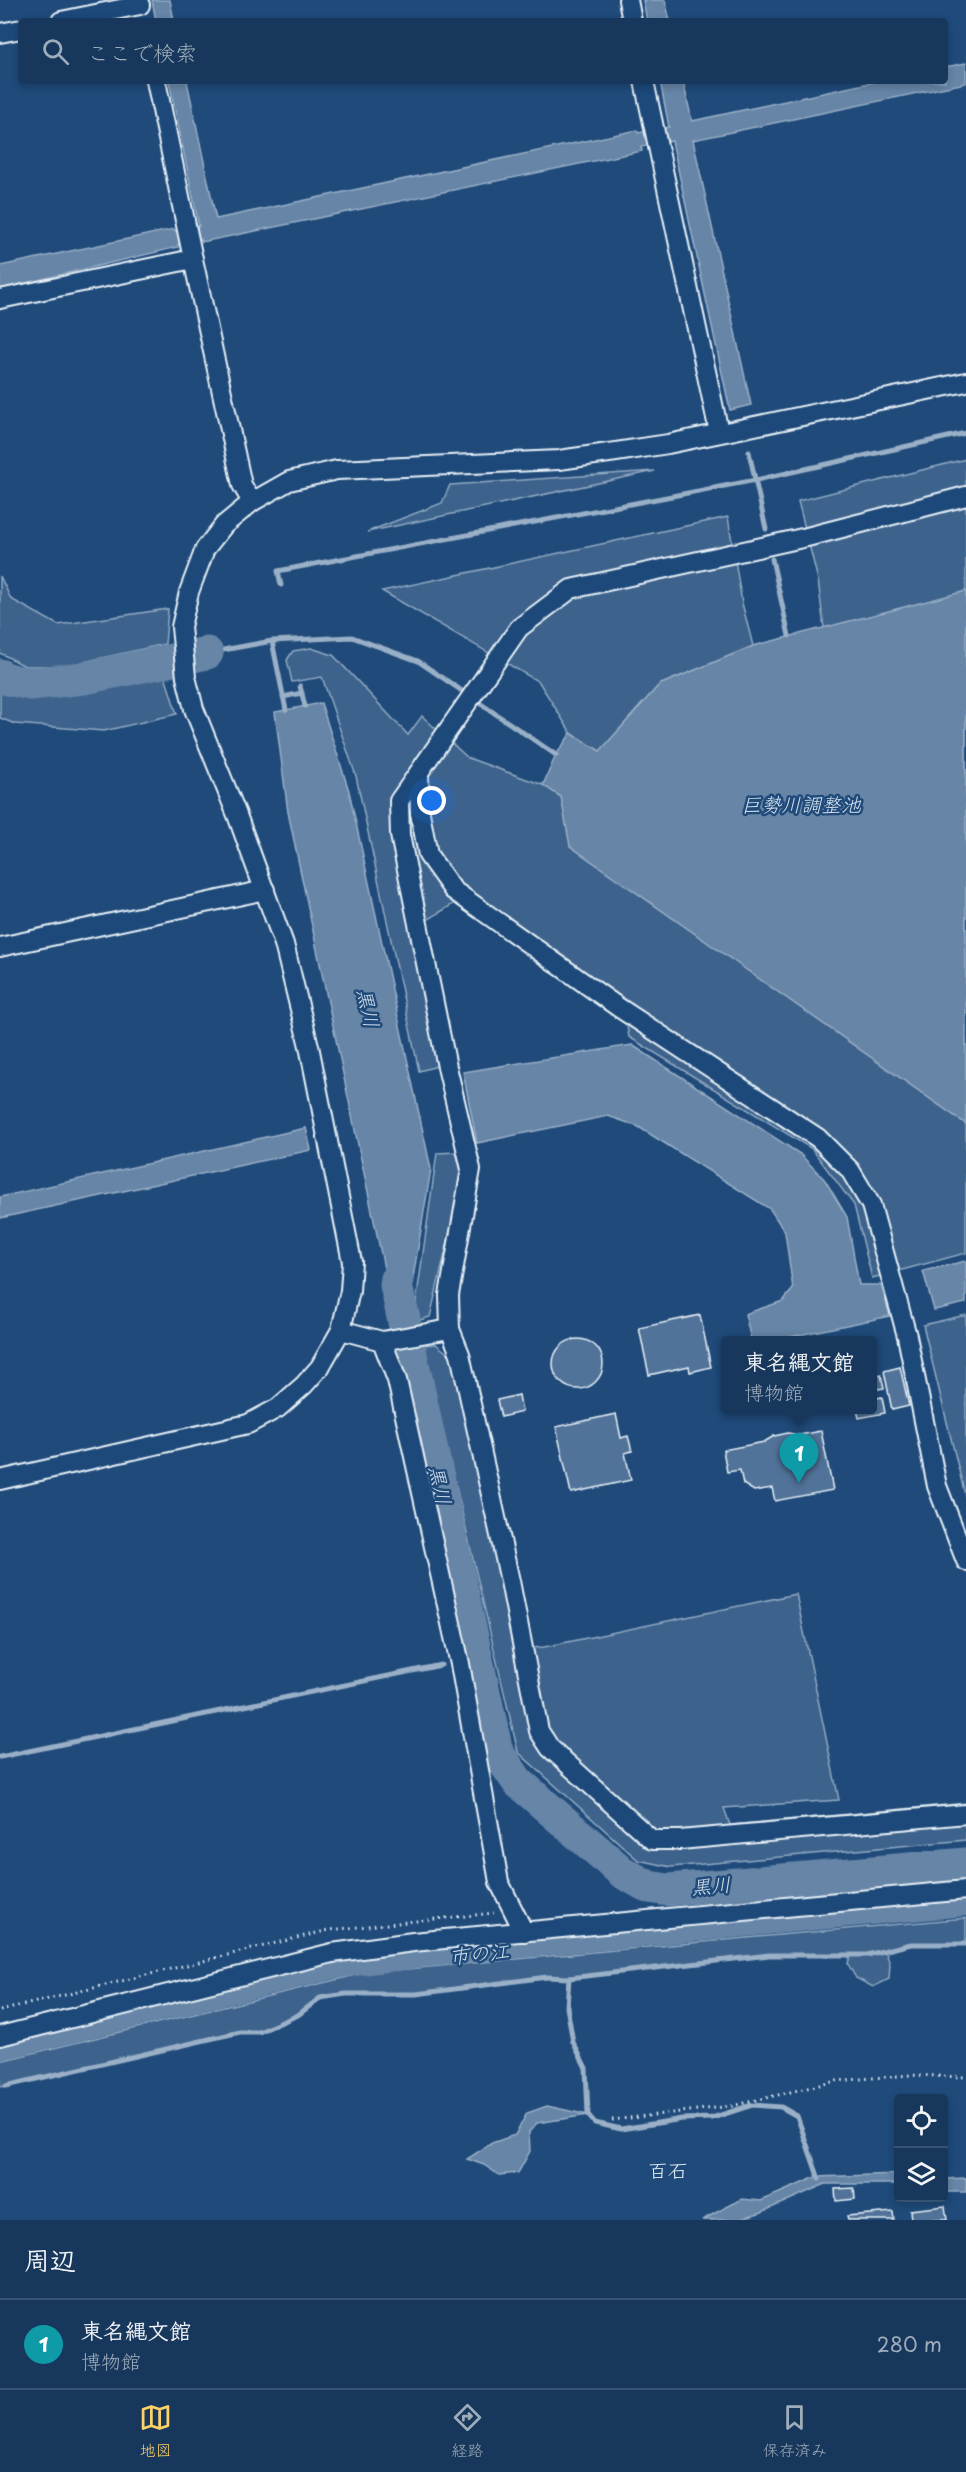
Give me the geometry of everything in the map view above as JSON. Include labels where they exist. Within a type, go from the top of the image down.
[{"type":"street","points":[[627,0],[631,18]]},
{"type":"street","points":[[81,18],[141,9]]},
{"type":"street","points":[[0,33],[18,30]]},
{"type":"street","points":[[157,84],[242,485],[252,502]]},
{"type":"street","points":[[645,84],[719,432]]},
{"type":"street","points":[[0,299],[192,253]]},
{"type":"street","points":[[0,1480],[248,1424],[278,1408],[304,1385],[320,1367],[341,1330],[350,1291],[352,1262],[309,1047],[284,944],[237,815],[194,709],[186,677],[181,627],[189,592],[205,549],[224,525],[252,502],[289,481],[337,470],[559,460],[668,444],[966,382]]},
{"type":"street","points":[[966,496],[807,537],[571,589],[519,628],[444,740],[399,801],[400,835],[447,1067],[471,1169],[449,1295],[450,1329],[460,1354],[516,1580],[539,1731],[550,1748],[652,1840],[680,1840],[966,1814]]},
{"type":"street","points":[[418,774],[420,813],[428,855],[453,890],[618,1007],[818,1138],[850,1170],[871,1205],[908,1336],[937,1486],[966,1561]]},
{"type":"street","points":[[0,947],[265,890]]},
{"type":"street","points":[[341,1330],[382,1341],[450,1329]]},
{"type":"street","points":[[382,1341],[397,1380],[460,1664],[499,1882],[525,1932]]},
{"type":"street","points":[[0,2036],[332,1953],[413,1942],[966,1890]]},
{"type":"path","points":[[612,2120],[732,2106],[836,2081],[910,2075],[966,2078]]},
{"type":"shaded area","points":[[966,459],[966,977],[822,688],[824,628],[818,580],[798,501]]},
{"type":"shaded area","points":[[655,471],[367,532],[442,503],[450,485]]},
{"type":"shaded area","points":[[728,517],[742,603],[753,646],[789,706],[966,1040],[966,1253],[872,1278],[854,1205],[812,1149],[629,1037],[626,1021],[455,903],[414,928],[441,1065],[419,1071],[356,776],[322,677],[292,682],[287,660],[293,651],[311,648],[333,655],[408,735],[422,716],[468,758],[543,785],[561,797],[600,752],[571,733],[539,682],[382,591]]},
{"type":"shaded area","points":[[0,576],[11,599],[58,625],[168,609],[165,644],[65,666],[25,666],[0,653]]},
{"type":"shaded area","points":[[164,673],[177,714],[104,731],[15,724],[0,718],[0,681],[20,690],[60,692]]},
{"type":"shaded area","points":[[456,1152],[463,1178],[430,1317],[420,1320],[416,1303],[437,1153]]},
{"type":"shaded area","points":[[966,1315],[966,1499],[923,1325]]},
{"type":"shaded area","points":[[436,1344],[457,1361],[519,1649],[544,1647],[796,1594],[839,1800],[724,1808],[730,1825],[966,1803],[966,1840],[671,1867],[638,1860],[518,1752],[423,1345]]},
{"type":"shaded area","points":[[966,1918],[966,1944],[911,1944],[885,1950],[890,1964],[889,1979],[873,1987],[856,1978],[848,1964],[850,1955],[769,1955],[569,1978],[547,1977],[416,1994],[346,1994],[320,1998],[298,2015],[259,2032],[240,2032],[0,2087],[0,2061],[364,1973]]},
{"type":"water","points":[[152,0],[170,0],[173,18],[155,18]]},
{"type":"water","points":[[643,0],[665,0],[669,18],[646,18]]},
{"type":"water","points":[[966,63],[966,83],[693,140],[751,405],[730,410],[672,141],[641,147],[642,151],[202,242],[201,239],[178,244],[178,247],[0,289],[0,266],[174,229],[175,231],[199,226],[170,84],[188,84],[216,219],[637,130],[638,133],[669,127],[661,84],[684,84],[692,121],[865,84],[948,84],[948,66]]},
{"type":"water","name":"巨勢川調整池","points":[[966,591],[966,1124],[570,846],[561,797],[543,785],[556,755],[571,733],[600,751],[659,685],[753,646]]},
{"type":"water","points":[[321,703],[349,791],[431,1169],[409,1302],[412,1318],[396,1325],[288,812],[275,712]]},
{"type":"water","points":[[632,1045],[800,1154],[825,1180],[847,1217],[859,1285],[881,1285],[890,1316],[794,1336],[750,1336],[745,1314],[783,1301],[793,1289],[785,1232],[770,1209],[637,1126],[608,1116],[477,1143],[463,1072]]},
{"type":"water","points":[[306,1128],[311,1150],[0,1218],[0,1197]]},
{"type":"water","points":[[966,1261],[966,1303],[934,1310],[923,1271]]},
{"type":"water","points":[[547,2106],[588,2115],[537,2123],[529,2132],[530,2151],[518,2173],[499,2175],[484,2165],[467,2159],[492,2143],[515,2135],[527,2113]]},
{"type":"water","points":[[894,2174],[894,2184],[825,2184],[762,2212],[736,2220],[702,2220],[742,2199],[761,2201],[816,2177]]},
{"type":"water","points":[[966,2178],[966,2192],[948,2192],[948,2179]]},
{"type":"building","points":[[700,1315],[711,1367],[690,1372],[689,1366],[649,1375],[639,1328]]},
{"type":"building","points":[[583,1339],[596,1346],[602,1354],[602,1374],[596,1382],[588,1388],[573,1389],[560,1382],[554,1374],[553,1359],[560,1346],[568,1340]]},
{"type":"building","points":[[900,1367],[909,1406],[892,1410],[884,1371]]},
{"type":"building","points":[[877,1375],[881,1375],[884,1388],[877,1389]]},
{"type":"building","points":[[519,1395],[522,1412],[501,1417],[497,1400]]},
{"type":"building","points":[[882,1397],[885,1413],[859,1418],[858,1414],[877,1414],[877,1398]]},
{"type":"building","points":[[616,1414],[621,1438],[628,1436],[632,1451],[625,1453],[631,1480],[571,1493],[556,1427]]},
{"type":"building","points":[[821,1431],[833,1490],[775,1501],[772,1488],[754,1491],[743,1484],[740,1470],[727,1472],[723,1450],[764,1442],[774,1436],[788,1433],[800,1435]]},
{"type":"building","points":[[854,2188],[855,2199],[836,2201],[835,2189]]},
{"type":"building","points":[[945,2206],[947,2220],[911,2220],[910,2210]]},
{"type":"building","points":[[893,2212],[894,2220],[848,2220],[847,2216]]},
{"type":"waterway","points":[[281,585],[278,571],[756,480],[966,433]]},
{"type":"waterway","points":[[749,452],[766,529]]},
{"type":"waterway","points":[[772,559],[789,636]]},
{"type":"waterway","points":[[272,641],[352,637],[418,661],[556,755]]},
{"type":"waterway","points":[[207,653],[272,641],[286,710]]},
{"type":"waterway","name":"黒川","points":[[0,675],[7,679],[30,684],[84,678],[207,653]]},
{"type":"waterway","points":[[300,686],[305,706]]},
{"type":"waterway","points":[[283,697],[302,693]]},
{"type":"waterway","name":"黒川","points":[[397,1278],[396,1285],[497,1752],[518,1782],[622,1872],[649,1887],[668,1890],[966,1864]]},
{"type":"waterway","points":[[0,1757],[441,1665]]},
{"type":"waterway","name":"市の江","points":[[0,2050],[338,1968],[417,1958],[966,1906]]},
{"type":"waterway","points":[[6,2086],[240,2032],[259,2032],[298,2015],[320,1998],[346,1994],[416,1994],[547,1977],[569,1978],[769,1955],[867,1955],[911,1944],[966,1944]]},
{"type":"waterway","points":[[569,1978],[567,2007],[573,2042],[586,2068],[588,2115],[595,2123],[621,2129],[682,2119],[712,2118],[752,2105],[781,2107],[797,2116],[819,2179]]},
{"type":"place","name":"東名縄文館","points":[[799,1483]]},
{"type":"district","name":"百石","points":[[668,2171]]}]
